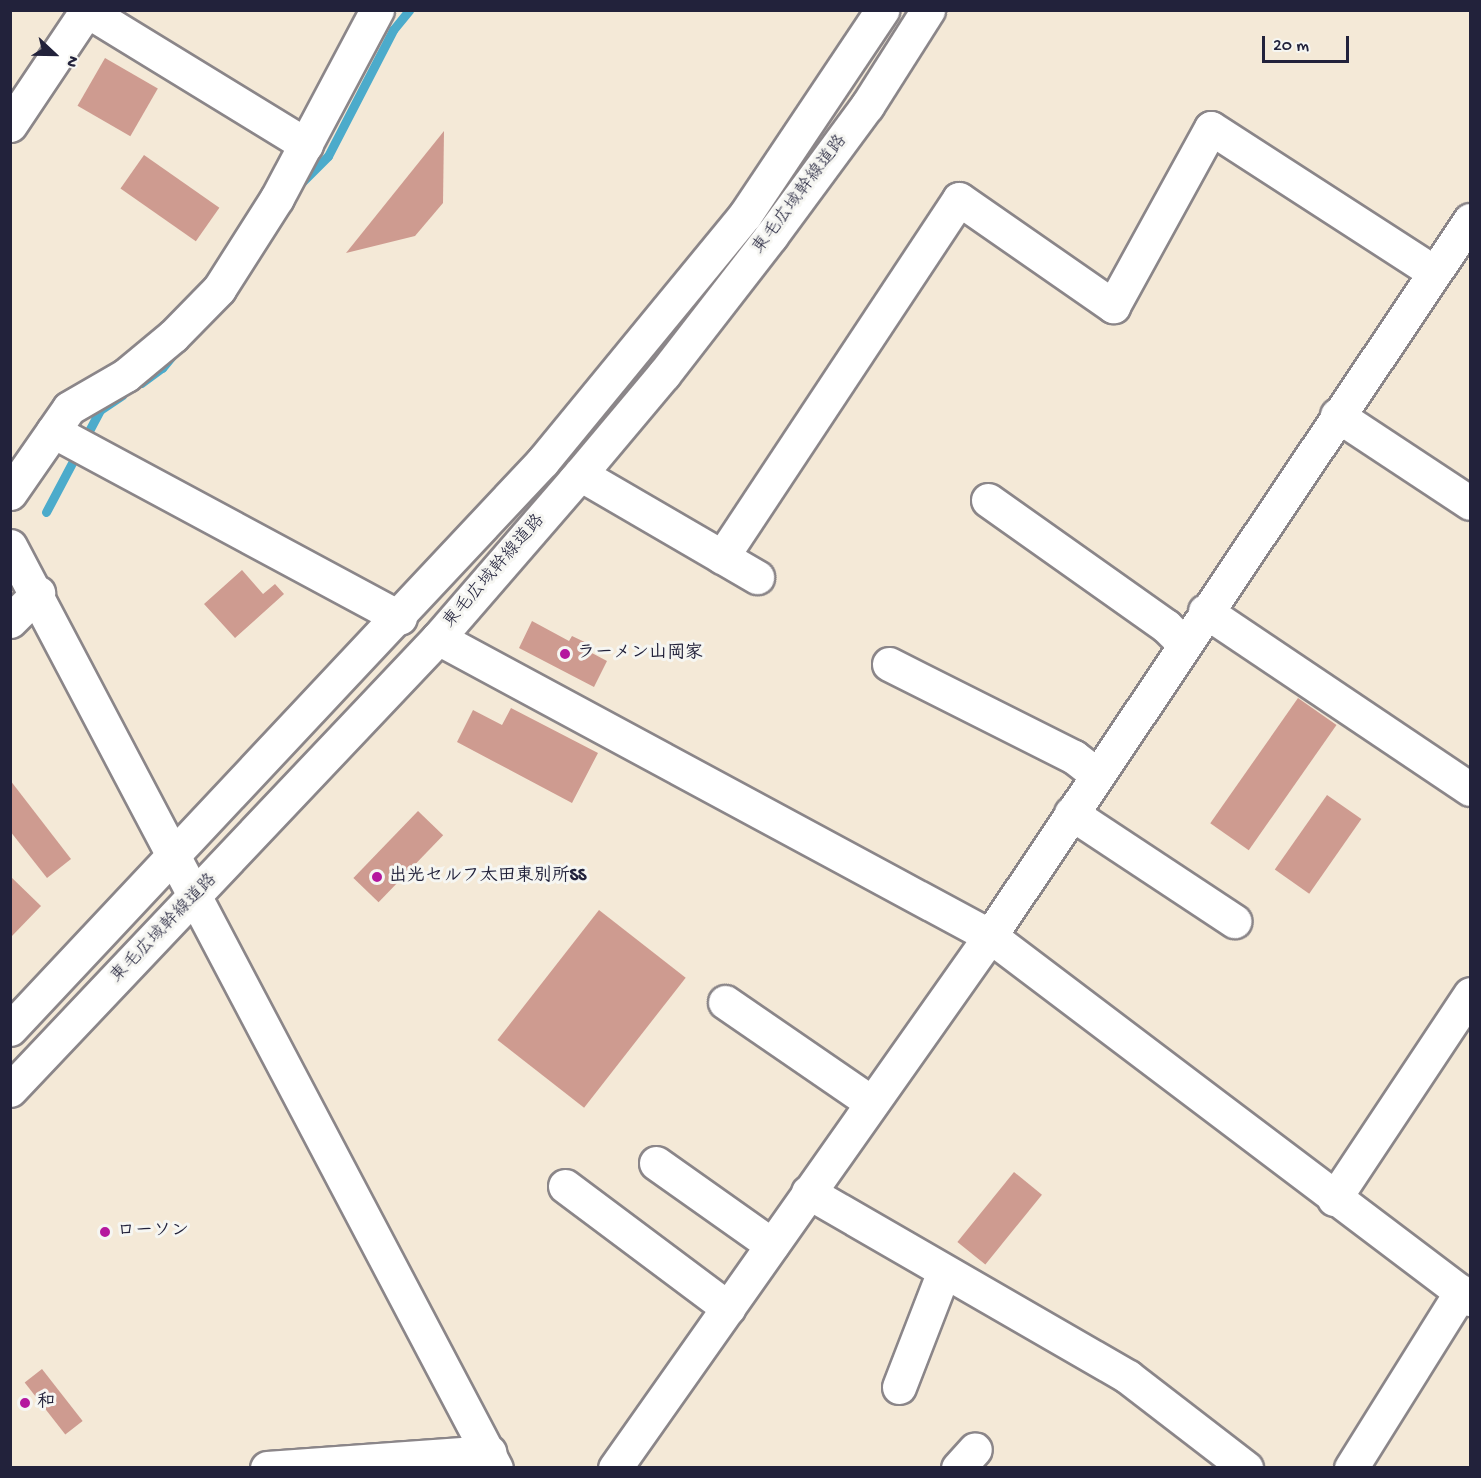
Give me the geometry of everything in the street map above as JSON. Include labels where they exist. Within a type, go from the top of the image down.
[{"type":"main road","points":[[10,493],[69,408],[126,375],[173,336],[219,289],[277,198],[377,10]]},
{"type":"main road","name":"東毛広域幹線道路","points":[[10,1029],[400,618],[543,461],[745,215],[882,10]]},
{"type":"main road","name":"東毛広域幹線道路","points":[[10,1090],[438,638],[580,474],[664,374],[771,236],[867,106],[928,10]]},
{"type":"main road","points":[[10,125],[87,11],[306,145]]},
{"type":"main road","points":[[722,557],[959,199],[1113,306],[1211,128],[1434,272]]},
{"type":"main road","points":[[625,1464],[808,1192],[990,936],[1205,610],[1434,272],[1466,234]]},
{"type":"main road","points":[[1337,415],[1470,502]]},
{"type":"main road","points":[[53,431],[400,618]]},
{"type":"main road","points":[[580,474],[757,577]]},
{"type":"main road","points":[[988,500],[1166,626],[1184,644]]},
{"type":"main road","points":[[10,546],[38,593],[493,1460],[267,1467]]},
{"type":"main road","points":[[10,621],[38,593]]},
{"type":"main road","points":[[1205,610],[1470,789]]},
{"type":"main road","points":[[438,638],[990,936],[1095,1011],[1334,1199],[1466,1295],[1351,1467]]},
{"type":"main road","points":[[889,664],[1074,758],[1097,775]]},
{"type":"main road","points":[[1071,813],[1234,921]]},
{"type":"main road","points":[[1334,1199],[1470,994]]},
{"type":"main road","points":[[725,1002],[873,1103]]},
{"type":"main road","points":[[656,1163],[772,1245]]},
{"type":"main road","points":[[565,1186],[728,1308]]},
{"type":"main road","points":[[808,1192],[1128,1377],[1246,1467]]},
{"type":"main road","points":[[899,1387],[944,1271]]},
{"type":"building","points":[[105,58],[158,88],[130,136],[78,106]]},
{"type":"building","points":[[444,131],[443,203],[415,236],[346,253]]},
{"type":"building","points":[[144,155],[219,208],[196,241],[120,189]]},
{"type":"building","points":[[242,570],[263,594],[275,584],[284,594],[235,638],[204,604]]},
{"type":"building","points":[[532,621],[569,641],[572,636],[593,646],[590,652],[607,661],[594,687],[519,648]]},
{"type":"building","points":[[1298,698],[1337,725],[1249,850],[1210,823]]},
{"type":"building","points":[[511,708],[598,753],[572,803],[457,742],[473,710],[502,725]]},
{"type":"building","points":[[10,780],[71,859],[47,878],[10,831]]},
{"type":"building","points":[[1327,795],[1361,819],[1309,894],[1275,870]]},
{"type":"building","points":[[418,811],[443,835],[379,902],[353,878]]},
{"type":"building","points":[[10,876],[41,906],[10,938]]},
{"type":"building","points":[[599,910],[686,978],[584,1108],[497,1040]]},
{"type":"building","points":[[1014,1172],[1042,1195],[985,1265],[957,1242]]},
{"type":"building","points":[[42,1369],[83,1421],[65,1435],[25,1383]]},
{"type":"waterway","points":[[299,185],[328,156],[393,30],[409,10]]},
{"type":"waterway","points":[[141,383],[162,368],[173,355]]},
{"type":"waterway","points":[[46,512],[100,410],[122,395]]},
{"type":"place","name":"ラーメン山岡家","points":[[565,654]]},
{"type":"place","name":"出光セルフ太田東別所SS","points":[[377,877]]},
{"type":"place","name":"ローソン","points":[[105,1232]]},
{"type":"place","name":"和","points":[[25,1403]]}]
